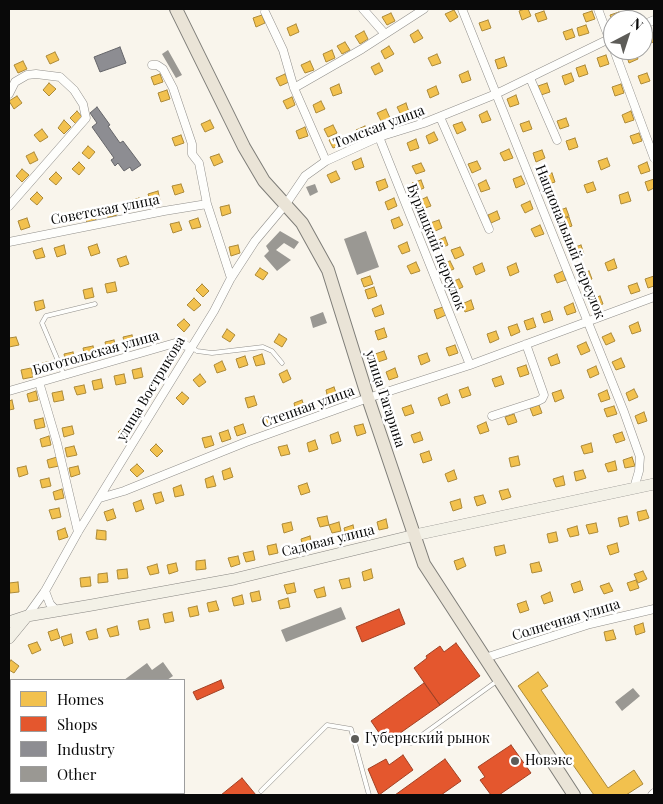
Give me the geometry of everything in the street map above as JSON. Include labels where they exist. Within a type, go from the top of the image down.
[{"type":"main road","name":"улица Гагарина","points":[[176,9],[244,147],[264,181],[302,223],[328,270],[368,398],[424,564],[574,795]]},
{"type":"street","points":[[363,9],[385,34]]},
{"type":"street","points":[[294,88],[424,9]]},
{"type":"street","name":"Национальный переулок","points":[[462,9],[624,412],[640,457],[639,472],[634,488]]},
{"type":"street","points":[[265,12],[283,50],[294,88],[326,161]]},
{"type":"street","name":"Томская улица","points":[[286,204],[305,176],[326,161],[379,137],[440,117],[496,94],[603,42]]},
{"type":"street","points":[[617,60],[654,158]]},
{"type":"street","points":[[152,65],[157,65],[163,69],[173,88],[189,136],[192,154],[199,164],[207,204],[231,278]]},
{"type":"street","points":[[9,94],[15,82],[27,76],[36,74],[60,77],[74,90],[83,104],[86,118],[11,204]]},
{"type":"street","points":[[530,78],[557,140]]},
{"type":"street","name":"Томская улица","points":[[440,117],[489,229]]},
{"type":"street","name":"Бурлацкий переулок","points":[[379,137],[470,366]]},
{"type":"street","points":[[9,192],[11,204]]},
{"type":"street","name":"Советская улица","points":[[9,242],[207,204]]},
{"type":"street","name":"улица Вострикова","points":[[27,616],[45,591],[78,532],[214,311],[231,278],[255,242],[286,204]]},
{"type":"street","name":"Степная улица","points":[[100,498],[124,491],[246,442],[368,398],[470,366],[654,297]]},
{"type":"street","name":"Боготольская улица","points":[[9,391],[175,343],[191,347]]},
{"type":"street","points":[[492,416],[538,401],[544,395],[526,344]]},
{"type":"street","points":[[39,382],[57,443],[78,532]]},
{"type":"street","name":"Садовая улица","points":[[9,622],[27,616],[234,579],[415,535],[654,484]]},
{"type":"street","points":[[45,591],[50,604],[56,611]]},
{"type":"street","name":"Солнечная улица","points":[[485,658],[590,624],[654,609]]},
{"type":"street","points":[[9,638],[27,616]]},
{"type":"lane","points":[[64,375],[42,323],[46,316],[95,304]]},
{"type":"lane","points":[[191,347],[197,352],[212,353],[263,347],[272,351],[282,363]]},
{"type":"lane","points":[[411,743],[499,680]]},
{"type":"lane","points":[[261,791],[327,725],[351,729],[369,795]]},
{"type":"building: Homes","points":[[528,9],[531,16],[522,20],[519,11]]},
{"type":"building: Homes","points":[[454,10],[458,17],[450,22],[445,14]]},
{"type":"building: Homes","points":[[544,11],[547,19],[538,22],[535,14]]},
{"type":"building: Homes","points":[[592,11],[595,19],[586,22],[583,14]]},
{"type":"building: Homes","points":[[391,13],[395,21],[387,25],[382,17]]},
{"type":"building: Homes","points":[[262,15],[265,23],[256,27],[253,18]]},
{"type":"building: Homes","points":[[488,20],[491,28],[482,31],[479,23]]},
{"type":"building: Homes","points":[[296,24],[299,32],[290,36],[287,28]]},
{"type":"building: Homes","points":[[586,25],[589,33],[579,36],[577,28]]},
{"type":"building: Homes","points":[[572,29],[575,37],[566,40],[563,32]]},
{"type":"building: Homes","points":[[418,30],[423,38],[414,43],[410,35]]},
{"type":"building: Homes","points":[[364,31],[368,39],[360,44],[355,36]]},
{"type":"building: Homes","points":[[345,42],[350,50],[342,54],[337,46]]},
{"type":"building: Homes","points":[[389,46],[394,54],[385,59],[381,51]]},
{"type":"building: Homes","points":[[332,50],[335,58],[326,62],[323,54]]},
{"type":"building: Homes","points":[[55,52],[59,60],[50,64],[46,56]]},
{"type":"building: Homes","points":[[437,54],[441,63],[432,66],[428,58]]},
{"type":"building: Homes","points":[[603,56],[603,60],[608,60],[609,64],[600,67],[597,58]]},
{"type":"building: Homes","points":[[504,57],[507,66],[498,69],[495,60]]},
{"type":"building: Homes","points":[[23,61],[27,69],[18,73],[14,65]]},
{"type":"building: Homes","points":[[310,61],[314,70],[305,73],[301,65]]},
{"type":"building: Homes","points":[[379,63],[383,71],[375,75],[371,67]]},
{"type":"building: Homes","points":[[585,65],[588,74],[579,77],[576,68]]},
{"type":"building: Homes","points":[[468,71],[471,80],[462,83],[459,75]]},
{"type":"building: Homes","points":[[571,73],[574,81],[565,85],[562,76]]},
{"type":"building: Homes","points":[[647,73],[650,81],[641,84],[638,76]]},
{"type":"building: Homes","points":[[160,74],[163,82],[154,85],[151,77]]},
{"type":"building: Homes","points":[[285,74],[289,82],[280,86],[276,78]]},
{"type":"building: Homes","points":[[49,83],[56,89],[49,96],[43,90]]},
{"type":"building: Homes","points":[[547,83],[550,92],[541,95],[538,86]]},
{"type":"building: Homes","points":[[339,84],[342,93],[333,96],[330,88]]},
{"type":"building: Homes","points":[[621,84],[624,93],[615,96],[612,87]]},
{"type":"building: Homes","points":[[436,86],[439,94],[430,98],[427,90]]},
{"type":"building: Homes","points":[[167,90],[170,99],[161,102],[158,93]]},
{"type":"building: Homes","points":[[516,95],[519,104],[510,107],[507,99]]},
{"type":"building: Homes","points":[[17,96],[22,103],[14,109],[9,101]]},
{"type":"building: Homes","points":[[292,97],[295,105],[287,109],[283,101]]},
{"type":"building: Homes","points":[[321,101],[325,109],[316,113],[313,105]]},
{"type":"building: Homes","points":[[406,103],[409,112],[401,115],[397,107]]},
{"type":"building: Homes","points":[[386,109],[390,118],[381,121],[377,113]]},
{"type":"building: Homes","points":[[77,111],[83,118],[77,125],[70,118]]},
{"type":"building: Homes","points":[[487,111],[491,120],[482,123],[479,115]]},
{"type":"building: Homes","points":[[631,111],[634,120],[625,123],[622,115]]},
{"type":"building: Homes","points":[[566,118],[569,126],[560,129],[557,121]]},
{"type":"building: Homes","points":[[64,120],[71,127],[64,134],[58,128]]},
{"type":"building: Homes","points":[[210,120],[214,128],[205,132],[201,124]]},
{"type":"building: Homes","points":[[529,121],[532,129],[523,132],[520,124]]},
{"type":"building: Homes","points":[[462,122],[466,130],[457,134],[453,125]]},
{"type":"building: Homes","points":[[333,125],[337,133],[328,137],[324,129]]},
{"type":"building: Homes","points":[[365,126],[368,134],[359,138],[356,130]]},
{"type":"building: Homes","points":[[305,127],[308,136],[299,139],[296,131]]},
{"type":"building: Homes","points":[[42,129],[48,137],[40,142],[34,135]]},
{"type":"building: Homes","points":[[434,132],[438,140],[429,144],[426,136]]},
{"type":"building: Homes","points":[[639,133],[642,141],[633,144],[630,136]]},
{"type":"building: Homes","points":[[181,135],[184,143],[175,146],[172,138]]},
{"type":"building: Homes","points":[[338,136],[341,145],[333,148],[329,140]]},
{"type":"building: Homes","points":[[575,138],[578,147],[569,150],[566,141]]},
{"type":"building: Homes","points":[[416,139],[419,148],[410,151],[407,143]]},
{"type":"building: Homes","points":[[88,146],[95,152],[89,159],[82,153]]},
{"type":"building: Homes","points":[[509,149],[513,158],[504,161],[500,153]]},
{"type":"building: Homes","points":[[542,150],[545,158],[536,162],[533,153]]},
{"type":"building: Homes","points":[[34,152],[38,160],[30,164],[26,156]]},
{"type":"building: Homes","points":[[219,154],[223,162],[214,166],[210,157]]},
{"type":"building: Homes","points":[[361,158],[364,167],[355,170],[352,162]]},
{"type":"building: Homes","points":[[607,158],[610,166],[601,170],[598,161]]},
{"type":"building: Homes","points":[[477,161],[481,169],[472,173],[468,164]]},
{"type":"building: Homes","points":[[79,162],[85,168],[79,175],[72,169]]},
{"type":"building: Homes","points":[[647,162],[650,171],[641,174],[638,166]]},
{"type":"building: Homes","points":[[421,163],[425,171],[416,174],[412,166]]},
{"type":"building: Homes","points":[[22,169],[29,175],[22,182],[16,176]]},
{"type":"building: Homes","points":[[336,171],[340,179],[331,183],[327,175]]},
{"type":"building: Homes","points":[[56,172],[62,178],[56,185],[49,179]]},
{"type":"building: Homes","points":[[552,173],[555,182],[546,185],[543,176]]},
{"type":"building: Homes","points":[[521,176],[525,184],[516,188],[513,179]]},
{"type":"building: Homes","points":[[385,179],[388,187],[379,191],[376,182]]},
{"type":"building: Homes","points":[[654,179],[654,188],[648,191],[645,182]]},
{"type":"building: Homes","points":[[421,180],[424,188],[415,192],[412,183]]},
{"type":"building: Homes","points":[[486,180],[490,189],[481,192],[478,184]]},
{"type":"building: Homes","points":[[593,182],[596,190],[587,193],[584,185]]},
{"type":"building: Homes","points":[[181,184],[184,192],[175,195],[172,186]]},
{"type":"building: Homes","points":[[158,191],[160,200],[151,203],[148,194]]},
{"type":"building: Homes","points":[[37,192],[43,198],[37,205],[30,199]]},
{"type":"building: Homes","points":[[628,192],[631,201],[621,204],[619,195]]},
{"type":"building: Homes","points":[[427,197],[431,206],[422,209],[418,201]]},
{"type":"building: Homes","points":[[139,198],[142,207],[133,210],[130,201]]},
{"type":"building: Homes","points":[[394,198],[397,206],[388,210],[385,202]]},
{"type":"building: Homes","points":[[530,201],[533,209],[525,213],[521,205]]},
{"type":"building: Homes","points":[[229,205],[231,213],[222,216],[220,207]]},
{"type":"building: Homes","points":[[115,206],[117,215],[108,218],[106,209]]},
{"type":"building: Homes","points":[[566,208],[569,216],[560,219],[557,211]]},
{"type":"building: Homes","points":[[94,211],[96,220],[87,223],[85,214]]},
{"type":"building: Homes","points":[[497,211],[500,219],[491,223],[488,215]]},
{"type":"building: Homes","points":[[399,217],[403,225],[394,229],[391,220]]},
{"type":"building: Homes","points":[[569,217],[572,226],[563,229],[560,220]]},
{"type":"building: Homes","points":[[27,218],[30,227],[21,230],[18,221]]},
{"type":"building: Homes","points":[[198,218],[201,227],[192,229],[189,221]]},
{"type":"building: Homes","points":[[439,220],[442,228],[433,232],[430,223]]},
{"type":"building: Homes","points":[[179,222],[182,230],[173,233],[170,224]]},
{"type":"building: Homes","points":[[540,225],[544,234],[535,237],[531,229]]},
{"type":"building: Homes","points":[[445,237],[448,245],[439,249],[436,241]]},
{"type":"building: Homes","points":[[407,242],[410,251],[402,254],[398,246]]},
{"type":"building: Homes","points":[[97,244],[100,253],[91,256],[88,247]]},
{"type":"building: Homes","points":[[64,245],[66,254],[57,257],[54,248]]},
{"type":"building: Homes","points":[[238,245],[240,253],[231,256],[229,247]]},
{"type":"building: Homes","points":[[581,245],[584,254],[575,257],[572,248]]},
{"type":"building: Homes","points":[[460,247],[464,255],[455,259],[451,250]]},
{"type":"building: Homes","points":[[42,248],[45,257],[36,259],[33,251]]},
{"type":"building: Homes","points":[[126,256],[129,264],[120,267],[117,259]]},
{"type":"building: Homes","points":[[614,259],[617,268],[608,271],[605,263]]},
{"type":"building: Homes","points":[[450,261],[454,269],[445,273],[441,265]]},
{"type":"building: Homes","points":[[416,262],[420,271],[411,274],[407,266]]},
{"type":"building: Homes","points":[[482,263],[485,271],[476,275],[473,267]]},
{"type":"building: Homes","points":[[516,263],[519,272],[510,276],[507,267]]},
{"type":"building: Homes","points":[[260,268],[268,273],[263,280],[255,275]]},
{"type":"building: Homes","points":[[563,271],[566,280],[557,283],[554,275]]},
{"type":"building: Homes","points":[[589,271],[592,279],[583,283],[580,274]]},
{"type":"building: Homes","points":[[370,276],[373,284],[364,287],[361,279]]},
{"type":"building: Homes","points":[[654,276],[654,286],[648,288],[645,279]]},
{"type":"building: Homes","points":[[459,279],[463,287],[454,291],[451,282]]},
{"type":"building: Homes","points":[[115,282],[117,291],[107,293],[105,284]]},
{"type":"building: Homes","points":[[637,283],[640,291],[631,294],[628,286]]},
{"type":"building: Homes","points":[[202,284],[209,291],[203,297],[196,290]]},
{"type":"building: Homes","points":[[374,287],[377,296],[368,299],[365,290]]},
{"type":"building: Homes","points":[[92,288],[94,297],[85,299],[83,290]]},
{"type":"building: Homes","points":[[600,296],[603,304],[594,307],[591,299]]},
{"type":"building: Homes","points":[[194,298],[201,305],[194,311],[187,305]]},
{"type":"building: Homes","points":[[43,300],[45,308],[36,311],[34,302]]},
{"type":"building: Homes","points":[[471,300],[474,309],[465,312],[462,304]]},
{"type":"building: Homes","points":[[573,303],[576,312],[567,315],[564,307]]},
{"type":"building: Homes","points":[[381,305],[384,314],[375,317],[372,309]]},
{"type":"building: Homes","points":[[443,307],[446,315],[437,319],[434,310]]},
{"type":"building: Homes","points":[[550,311],[553,320],[544,323],[541,314]]},
{"type":"building: Homes","points":[[533,318],[536,327],[527,330],[524,321]]},
{"type":"building: Homes","points":[[184,319],[190,325],[184,332],[177,325]]},
{"type":"building: Homes","points":[[638,322],[641,331],[632,334],[629,326]]},
{"type":"building: Homes","points":[[517,324],[520,332],[511,336],[508,327]]},
{"type":"building: Homes","points":[[384,328],[387,337],[378,340],[375,331]]},
{"type":"building: Homes","points":[[227,329],[235,335],[230,342],[222,337]]},
{"type":"building: Homes","points":[[496,331],[499,339],[490,343],[487,334]]},
{"type":"building: Homes","points":[[611,333],[615,341],[606,345],[602,337]]},
{"type":"building: Homes","points":[[279,334],[287,339],[282,347],[274,342]]},
{"type":"building: Homes","points":[[132,335],[134,343],[125,345],[123,337]]},
{"type":"building: Homes","points":[[16,337],[19,345],[9,347],[9,338]]},
{"type":"building: Homes","points":[[114,340],[116,348],[107,351],[105,342]]},
{"type":"building: Homes","points":[[586,342],[590,351],[581,355],[577,346]]},
{"type":"building: Homes","points":[[455,345],[458,353],[449,356],[446,348]]},
{"type":"building: Homes","points":[[93,346],[95,355],[85,357],[83,348]]},
{"type":"building: Homes","points":[[384,351],[387,359],[378,362],[375,354]]},
{"type":"building: Homes","points":[[73,352],[75,361],[66,363],[64,354]]},
{"type":"building: Homes","points":[[427,353],[430,361],[421,365],[418,356]]},
{"type":"building: Homes","points":[[262,354],[265,364],[256,366],[253,357]]},
{"type":"building: Homes","points":[[557,354],[560,363],[551,366],[548,358]]},
{"type":"building: Homes","points":[[245,356],[248,365],[239,368],[236,359]]},
{"type":"building: Homes","points":[[621,358],[625,367],[616,370],[612,362]]},
{"type":"building: Homes","points":[[52,361],[54,369],[45,372],[42,363]]},
{"type":"building: Homes","points":[[222,361],[226,370],[217,373],[214,365]]},
{"type":"building: Homes","points":[[526,365],[529,374],[520,377],[517,368]]},
{"type":"building: Homes","points":[[596,366],[599,374],[590,378],[587,370]]},
{"type":"building: Homes","points":[[31,368],[33,377],[23,379],[21,370]]},
{"type":"building: Homes","points":[[141,368],[143,377],[134,379],[132,370]]},
{"type":"building: Homes","points":[[395,368],[398,377],[389,380],[386,372]]},
{"type":"building: Homes","points":[[287,370],[291,379],[283,383],[279,374]]},
{"type":"building: Homes","points":[[124,374],[126,383],[116,385],[114,376]]},
{"type":"building: Homes","points":[[200,374],[206,382],[199,387],[193,380]]},
{"type":"building: Homes","points":[[501,376],[504,384],[495,387],[492,379]]},
{"type":"building: Homes","points":[[101,379],[103,388],[94,390],[92,381]]},
{"type":"building: Homes","points":[[84,385],[86,393],[77,395],[74,387]]},
{"type":"building: Homes","points":[[334,387],[337,396],[328,399],[326,390]]},
{"type":"building: Homes","points":[[468,387],[471,395],[462,398],[459,390]]},
{"type":"building: Homes","points":[[634,389],[638,397],[629,401],[626,393]]},
{"type":"building: Homes","points":[[561,390],[564,398],[555,402],[552,393]]},
{"type":"building: Homes","points":[[607,390],[610,399],[601,402],[598,394]]},
{"type":"building: Homes","points":[[36,391],[38,400],[29,402],[27,394]]},
{"type":"building: Homes","points":[[62,391],[64,400],[54,402],[52,393]]},
{"type":"building: Homes","points":[[182,392],[189,398],[183,405],[176,398]]},
{"type":"building: Homes","points":[[447,394],[450,403],[441,406],[438,398]]},
{"type":"building: Homes","points":[[254,396],[257,405],[248,408],[245,398]]},
{"type":"building: Homes","points":[[12,400],[14,409],[9,410],[9,401]]},
{"type":"building: Homes","points":[[302,400],[305,409],[296,412],[294,403]]},
{"type":"building: Homes","points":[[411,405],[414,413],[405,416],[402,408]]},
{"type":"building: Homes","points":[[539,405],[542,413],[533,416],[530,408]]},
{"type":"building: Homes","points":[[614,406],[617,414],[607,417],[604,409]]},
{"type":"building: Homes","points":[[136,407],[143,414],[137,421],[130,414]]},
{"type":"building: Homes","points":[[644,412],[647,421],[638,424],[635,416]]},
{"type":"building: Homes","points":[[269,414],[272,423],[263,426],[261,417]]},
{"type":"building: Homes","points":[[514,414],[517,422],[508,425],[505,417]]},
{"type":"building: Homes","points":[[43,418],[45,427],[36,429],[34,420]]},
{"type":"building: Homes","points":[[486,422],[489,431],[480,434],[477,426]]},
{"type":"building: Homes","points":[[243,424],[246,433],[237,436],[234,427]]},
{"type":"building: Homes","points":[[363,424],[366,433],[357,436],[354,426]]},
{"type":"building: Homes","points":[[125,425],[131,432],[125,438],[118,432]]},
{"type":"building: Homes","points":[[72,426],[74,434],[64,437],[62,428]]},
{"type":"building: Homes","points":[[228,430],[231,439],[222,442],[219,433]]},
{"type":"building: Homes","points":[[338,432],[341,441],[332,444],[330,435]]},
{"type":"building: Homes","points":[[420,432],[423,440],[414,443],[411,435]]},
{"type":"building: Homes","points":[[622,432],[625,440],[616,443],[613,435]]},
{"type":"building: Homes","points":[[49,436],[51,445],[42,447],[40,439]]},
{"type":"building: Homes","points":[[211,436],[214,445],[205,448],[202,438]]},
{"type":"building: Homes","points":[[315,440],[318,449],[309,452],[307,443]]},
{"type":"building: Homes","points":[[591,443],[593,452],[584,454],[581,446]]},
{"type":"building: Homes","points":[[156,444],[163,451],[157,457],[150,450]]},
{"type":"building: Homes","points":[[287,445],[290,454],[281,456],[278,447]]},
{"type":"building: Homes","points":[[74,446],[77,455],[67,457],[65,448]]},
{"type":"building: Homes","points":[[429,451],[432,460],[423,463],[420,454]]},
{"type":"building: Homes","points":[[518,456],[520,465],[511,467],[509,458]]},
{"type":"building: Homes","points":[[57,457],[59,466],[49,468],[47,460]]},
{"type":"building: Homes","points":[[632,457],[635,466],[625,468],[623,460]]},
{"type":"building: Homes","points":[[615,461],[617,470],[608,472],[605,464]]},
{"type":"building: Homes","points":[[137,464],[144,471],[137,477],[130,470]]},
{"type":"building: Homes","points":[[26,466],[28,474],[19,477],[17,468]]},
{"type":"building: Homes","points":[[78,466],[80,474],[71,477],[69,468]]},
{"type":"building: Homes","points":[[230,468],[233,477],[224,480],[222,471]]},
{"type":"building: Homes","points":[[454,470],[457,479],[448,482],[445,474]]},
{"type":"building: Homes","points":[[583,470],[586,478],[576,481],[574,472]]},
{"type":"building: Homes","points":[[213,476],[216,486],[207,488],[205,479]]},
{"type":"building: Homes","points":[[563,476],[565,485],[556,487],[553,479]]},
{"type":"building: Homes","points":[[49,478],[51,486],[42,488],[40,480]]},
{"type":"building: Homes","points":[[307,483],[310,492],[301,495],[298,486]]},
{"type":"building: Homes","points":[[181,485],[184,495],[175,497],[173,488]]},
{"type":"building: Homes","points":[[62,489],[64,498],[55,500],[53,492]]},
{"type":"building: Homes","points":[[508,489],[511,497],[502,500],[499,491]]},
{"type":"building: Homes","points":[[161,492],[164,501],[156,504],[153,494]]},
{"type":"building: Homes","points":[[483,495],[486,503],[477,506],[474,497]]},
{"type":"building: Homes","points":[[460,499],[462,508],[453,511],[450,502]]},
{"type":"building: Homes","points":[[141,500],[144,509],[136,512],[133,503]]},
{"type":"building: Homes","points":[[59,508],[61,517],[52,519],[49,510]]},
{"type":"building: Homes","points":[[113,509],[116,518],[107,521],[104,512]]},
{"type":"building: Homes","points":[[646,510],[649,518],[639,521],[637,512]]},
{"type":"building: Homes","points":[[327,516],[329,525],[320,527],[317,518]]},
{"type":"building: Homes","points":[[627,516],[629,524],[620,527],[618,518]]},
{"type":"building: Homes","points":[[386,519],[388,528],[379,530],[377,522]]},
{"type":"building: Homes","points":[[291,522],[293,530],[284,533],[282,524]]},
{"type":"building: Homes","points":[[339,522],[341,531],[332,533],[329,525]]},
{"type":"building: Homes","points":[[596,523],[598,532],[589,534],[586,525]]},
{"type":"building: Homes","points":[[353,525],[355,534],[346,536],[344,528]]},
{"type":"building: Homes","points":[[577,526],[579,535],[570,537],[567,529]]},
{"type":"building: Homes","points":[[65,528],[68,537],[59,540],[57,531]]},
{"type":"building: Homes","points":[[97,530],[106,531],[106,540],[96,539]]},
{"type":"building: Homes","points":[[556,532],[558,541],[549,543],[547,534]]},
{"type":"building: Homes","points":[[310,536],[312,545],[303,547],[301,539]]},
{"type":"building: Homes","points":[[617,543],[619,552],[610,555],[607,546]]},
{"type":"building: Homes","points":[[276,544],[278,553],[269,555],[267,546]]},
{"type":"building: Homes","points":[[504,545],[506,553],[496,556],[494,547]]},
{"type":"building: Homes","points":[[253,551],[255,560],[246,562],[243,553]]},
{"type":"building: Homes","points":[[238,556],[240,564],[231,567],[228,558]]},
{"type":"building: Homes","points":[[463,558],[466,566],[457,570],[454,561]]},
{"type":"building: Homes","points":[[205,560],[206,569],[196,570],[196,561]]},
{"type":"building: Homes","points":[[539,562],[542,571],[532,573],[530,564]]},
{"type":"building: Homes","points":[[176,563],[178,571],[169,574],[167,565]]},
{"type":"building: Homes","points":[[157,564],[159,573],[150,575],[147,567]]},
{"type":"building: Homes","points":[[127,569],[128,578],[118,579],[117,570]]},
{"type":"building: Homes","points":[[371,569],[373,578],[364,581],[362,572]]},
{"type":"building: Homes","points":[[643,571],[647,579],[638,583],[634,574]]},
{"type":"building: Homes","points":[[107,573],[108,582],[98,583],[98,574]]},
{"type":"building: Homes","points":[[90,577],[91,586],[81,587],[80,578]]},
{"type":"building: Homes","points":[[349,578],[351,587],[342,589],[339,580]]},
{"type":"building: Homes","points":[[636,580],[639,588],[630,591],[627,583]]},
{"type":"building: Homes","points":[[580,581],[583,590],[574,593],[571,584]]},
{"type":"building: Homes","points":[[18,582],[19,592],[10,593],[9,583]]},
{"type":"building: Homes","points":[[294,583],[296,592],[287,594],[284,585]]},
{"type":"building: Homes","points":[[609,583],[613,591],[604,594],[600,586]]},
{"type":"building: Homes","points":[[324,587],[326,596],[317,598],[314,590]]},
{"type":"building: Homes","points":[[259,591],[261,600],[252,602],[250,593]]},
{"type":"building: Homes","points":[[550,592],[553,601],[544,604],[541,596]]},
{"type":"building: Homes","points":[[242,595],[244,604],[234,606],[232,598]]},
{"type":"building: Homes","points":[[288,598],[290,607],[280,609],[278,601]]},
{"type":"building: Homes","points":[[216,601],[219,610],[209,612],[207,603]]},
{"type":"building: Homes","points":[[526,601],[529,610],[520,613],[517,604]]},
{"type":"building: Homes","points":[[197,606],[199,615],[190,617],[188,608]]},
{"type":"building: Homes","points":[[172,612],[174,621],[165,623],[163,614]]},
{"type":"building: Homes","points":[[148,619],[150,628],[140,630],[138,621]]},
{"type":"building: Homes","points":[[643,623],[645,632],[636,635],[634,626]]},
{"type":"building: Homes","points":[[117,626],[119,635],[110,637],[107,629]]},
{"type":"building: Homes","points":[[57,629],[60,638],[51,641],[48,632]]},
{"type":"building: Homes","points":[[96,629],[98,638],[89,640],[86,632]]},
{"type":"building: Homes","points":[[613,630],[616,639],[606,641],[604,632]]},
{"type":"building: Homes","points":[[71,634],[73,643],[64,646],[61,637]]},
{"type":"building: Homes","points":[[37,642],[41,650],[32,654],[28,645]]},
{"type":"building: Homes","points":[[11,660],[19,666],[14,673],[9,670]]},
{"type":"building: Homes","points":[[538,672],[548,686],[541,690],[608,788],[634,770],[643,784],[626,795],[594,795],[518,686]]},
{"type":"building: Shops","points":[[399,609],[405,624],[362,642],[356,627]]},
{"type":"building: Shops","points":[[456,643],[480,676],[440,705],[414,668],[440,646],[444,652]]},
{"type":"building: Shops","points":[[221,680],[224,688],[197,700],[193,692]]},
{"type":"building: Shops","points":[[424,683],[440,705],[386,743],[371,721]]},
{"type":"building: Shops","points":[[511,745],[531,773],[499,795],[491,795],[480,780],[485,777],[478,767]]},
{"type":"building: Shops","points":[[403,755],[413,770],[379,795],[368,769],[386,759],[389,765]]},
{"type":"building: Shops","points":[[445,759],[461,781],[441,795],[395,795]]},
{"type":"building: Shops","points":[[242,778],[256,795],[221,795]]},
{"type":"building: Industry","points":[[120,47],[126,63],[100,72],[94,57]]},
{"type":"building: Industry","points":[[97,107],[120,143],[123,141],[141,165],[132,171],[130,167],[124,171],[118,163],[115,166],[111,160],[114,158],[92,127],[97,123],[90,113]]},
{"type":"building: Other","points":[[168,50],[182,75],[176,78],[162,54]]},
{"type":"building: Other","points":[[315,184],[318,192],[310,196],[306,187]]},
{"type":"building: Other","points":[[280,231],[299,242],[294,249],[284,243],[276,250],[291,260],[277,271],[264,256],[269,251],[266,246]]},
{"type":"building: Other","points":[[366,231],[379,267],[357,275],[344,239]]},
{"type":"building: Other","points":[[323,312],[327,323],[313,328],[310,317]]},
{"type":"building: Other","points":[[341,607],[346,619],[286,642],[281,630]]},
{"type":"building: Other","points":[[163,662],[173,676],[168,679],[125,679],[147,663],[152,670]]},
{"type":"building: Other","points":[[633,688],[640,696],[622,711],[615,702]]},
{"type":"place","name":"Губернский рынок","points":[[355,739]]},
{"type":"place","name":"Новэкс","points":[[515,761]]}]
